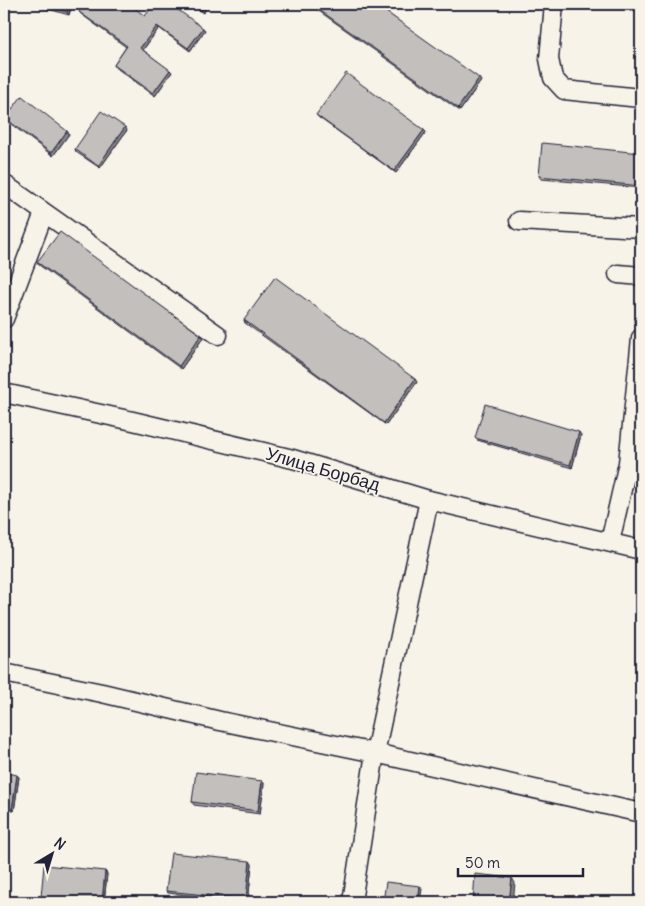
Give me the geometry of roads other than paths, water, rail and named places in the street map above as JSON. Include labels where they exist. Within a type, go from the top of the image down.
[{"type":"street","points":[[554,4],[549,60],[553,78],[564,90],[640,98]]},
{"type":"street","points":[[4,184],[218,335]]},
{"type":"street","points":[[4,319],[44,213]]},
{"type":"street","points":[[519,221],[641,228]]},
{"type":"street","points":[[618,274],[641,276]]},
{"type":"street","points":[[610,542],[628,463],[641,338]]},
{"type":"street","name":"Улица Борбад","points":[[4,393],[293,459],[429,500],[641,550]]},
{"type":"street","points":[[352,902],[375,753],[429,500]]},
{"type":"street","points":[[4,673],[102,693],[220,721],[375,753],[641,813]]}]
